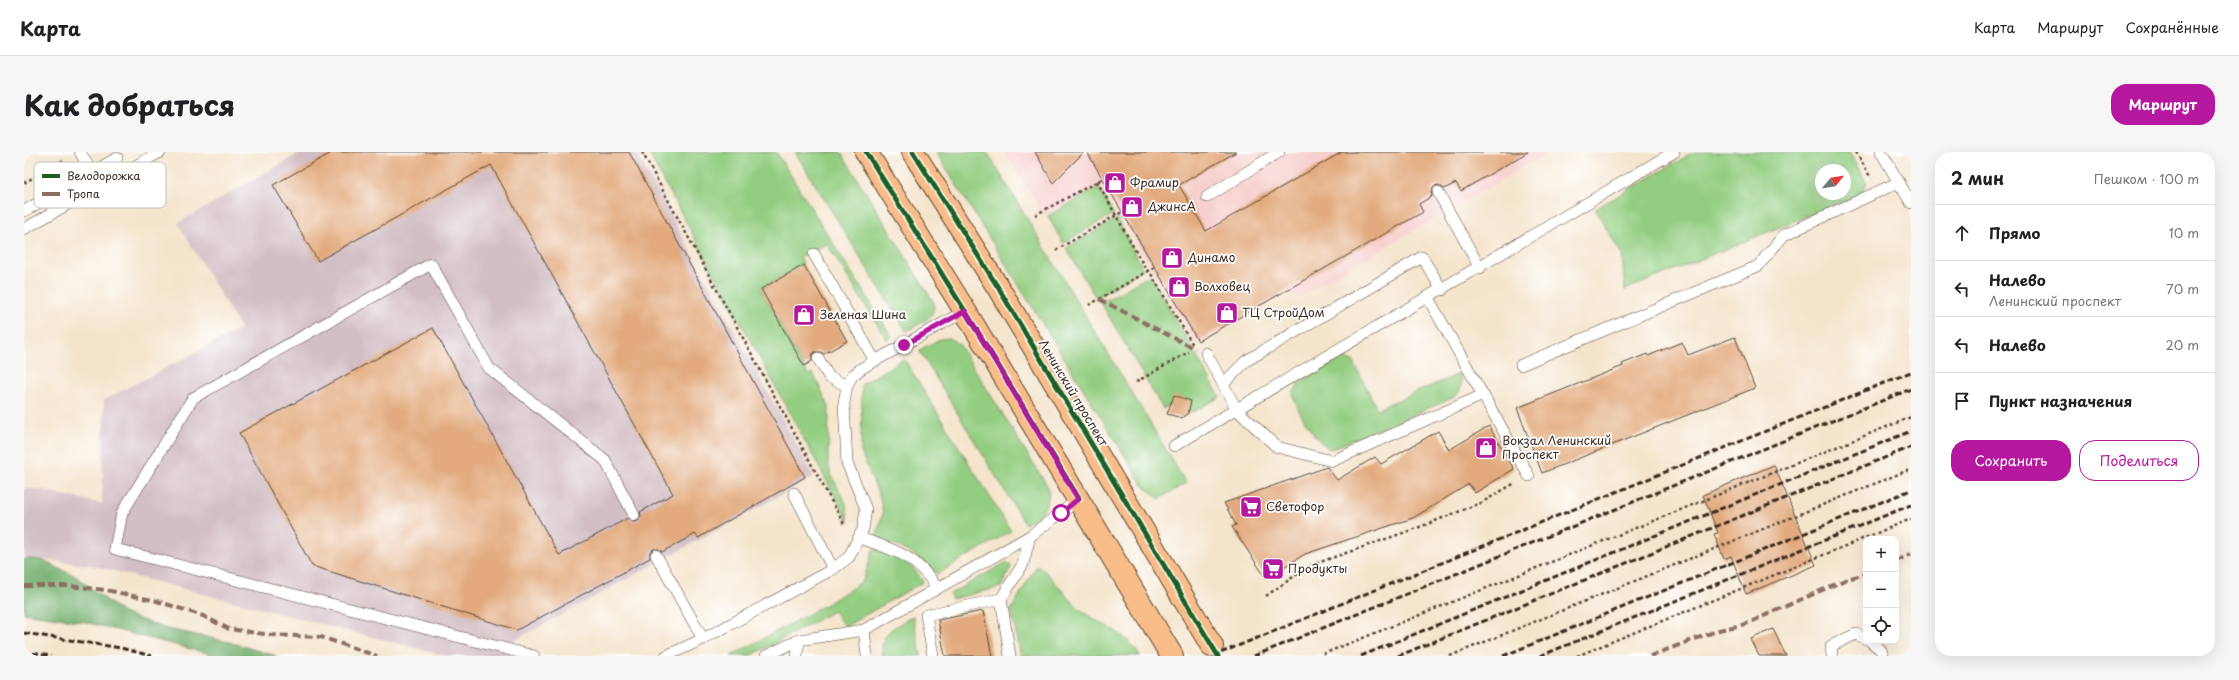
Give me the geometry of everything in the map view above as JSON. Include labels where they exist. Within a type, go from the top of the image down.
[{"type":"main road","points":[[866,152],[965,311],[1172,656]]},
{"type":"main road","name":"Ленинский проспект","points":[[913,152],[999,289],[1212,646]]},
{"type":"lane","points":[[142,162],[160,152]]},
{"type":"lane","points":[[1207,197],[1279,152]]},
{"type":"lane","points":[[1174,446],[1480,268],[1674,152]]},
{"type":"lane","points":[[1881,152],[1911,203]]},
{"type":"lane","points":[[75,154],[82,162]]},
{"type":"lane","points":[[110,162],[117,158]]},
{"type":"lane","points":[[1521,365],[1758,266],[1784,236],[1899,182]]},
{"type":"lane","points":[[1438,192],[1480,268]]},
{"type":"lane","points":[[24,212],[34,206]]},
{"type":"lane","points":[[24,229],[61,208]]},
{"type":"lane","points":[[814,254],[875,360]]},
{"type":"lane","points":[[1223,384],[1246,361],[1422,257],[1442,290]]},
{"type":"lane","points":[[534,656],[115,549],[122,513],[193,398],[431,264],[489,368],[605,460],[634,515]]},
{"type":"lane","points":[[1428,298],[1529,476]]},
{"type":"lane","points":[[666,656],[703,639],[833,569],[849,557],[862,534],[866,509],[847,463],[844,403],[847,386],[852,376],[875,360],[965,311]]},
{"type":"lane","points":[[1206,353],[1238,410],[1277,447],[1332,460],[1483,394]]},
{"type":"lane","points":[[818,358],[829,377],[847,386]]},
{"type":"lane","points":[[794,493],[833,569]]},
{"type":"lane","points":[[766,656],[799,640],[864,630],[1030,536],[1078,499]]},
{"type":"lane","points":[[862,534],[914,560],[937,588]]},
{"type":"lane","points":[[1010,656],[1000,599],[1023,564],[1030,536]]},
{"type":"lane","points":[[656,555],[703,639]]},
{"type":"lane","points":[[933,656],[926,615],[1000,599]]},
{"type":"lane","points":[[864,630],[867,656]]},
{"type":"lane","points":[[1832,656],[1831,646],[1856,634],[1863,638]]},
{"type":"lane","points":[[797,656],[799,640]]},
{"type":"lane","points":[[1874,644],[1881,650],[1883,656]]},
{"type":"path","points":[[642,152],[846,526],[862,534]]},
{"type":"path","points":[[1856,152],[1879,192]]},
{"type":"path","points":[[61,162],[75,154]]},
{"type":"path","points":[[24,183],[34,177]]},
{"type":"path","points":[[1035,215],[1097,180],[1102,179]]},
{"type":"path","points":[[1097,180],[1148,271],[1195,349],[1136,382]]},
{"type":"path","points":[[1056,250],[1122,212]]},
{"type":"path","points":[[1089,305],[1154,267]]},
{"type":"path","points":[[1323,654],[1911,417]]},
{"type":"path","points":[[1450,656],[1911,469]]},
{"type":"path","points":[[1266,596],[1309,566],[1417,528],[1481,503],[1529,476]]},
{"type":"path","points":[[1577,656],[1911,519]]},
{"type":"shaded area","points":[[302,152],[636,152],[814,477],[515,640],[510,656],[447,656],[90,565],[24,558],[24,488],[43,490],[102,504],[104,400],[241,329],[178,223]]},
{"type":"shaded area","points":[[1005,152],[1550,152],[1299,297],[1286,293],[1196,346],[1102,184],[1044,216]]},
{"type":"green space","points":[[648,152],[776,152],[892,337],[887,340],[827,244],[800,257],[803,264],[761,289],[808,375],[813,373],[829,407],[828,463],[831,474],[846,504],[849,522]]},
{"type":"green space","points":[[795,152],[841,152],[934,303],[934,309],[929,317],[906,331]]},
{"type":"green space","points":[[936,152],[987,152],[1186,483],[1159,499],[1143,485]]},
{"type":"green space","points":[[1694,152],[1849,152],[1867,183],[1861,194],[1851,198],[1851,164],[1815,164],[1815,200],[1846,200],[1625,290],[1622,255],[1595,209]]},
{"type":"green space","points":[[1098,187],[1114,214],[1063,243],[1048,216]]},
{"type":"green space","points":[[1117,219],[1143,269],[1096,298],[1066,248]]},
{"type":"green space","points":[[1150,275],[1220,397],[1191,413],[1181,398],[1163,409],[1101,303]]},
{"type":"green space","points":[[949,338],[959,344],[1048,487],[1048,499],[1043,509],[1035,518],[1025,524],[919,350],[941,339]]},
{"type":"green space","points":[[1345,357],[1353,361],[1377,409],[1459,374],[1461,389],[1455,397],[1331,449],[1319,440],[1307,425],[1293,393],[1300,382]]},
{"type":"green space","points":[[904,359],[1011,531],[937,574],[916,557],[901,548],[876,537],[883,513],[880,498],[861,452],[862,384]]},
{"type":"green space","points":[[873,549],[902,560],[919,575],[923,582],[846,626],[842,623],[834,611],[750,656],[731,656],[829,603],[863,581]]},
{"type":"green space","points":[[24,558],[42,560],[77,577],[123,613],[164,628],[229,642],[276,656],[218,656],[85,622],[24,613]]},
{"type":"green space","points":[[1005,563],[1008,563],[1011,567],[1001,587],[952,599],[950,594]]},
{"type":"green space","points":[[1037,565],[1042,568],[1080,609],[1096,621],[1119,633],[1133,646],[1140,656],[1021,656],[1011,610]]},
{"type":"green space","points":[[913,616],[921,656],[883,656],[883,641],[886,636],[895,627]]},
{"type":"building","points":[[333,152],[629,152],[805,477],[698,538],[695,534],[662,552],[659,549],[653,549],[650,552],[650,558],[517,630],[312,566],[239,433],[433,328],[559,555],[628,518],[633,522],[638,521],[641,516],[640,512],[673,494],[491,165],[318,261],[273,185]]},
{"type":"building","points":[[1035,152],[1084,152],[1053,183]]},
{"type":"building","points":[[1087,152],[1236,152],[1179,185],[1206,231],[1342,152],[1528,152],[1461,191],[1456,183],[1444,189],[1439,185],[1434,186],[1431,191],[1432,196],[1419,204],[1423,212],[1198,341]]},
{"type":"building","name":"Зеленая Шина","points":[[804,265],[847,341],[824,354],[821,352],[815,352],[812,355],[812,361],[804,366],[761,289]]},
{"type":"building","points":[[1735,337],[1755,388],[1542,473],[1517,408],[1623,366],[1622,364],[1647,354],[1648,356],[1682,342],[1688,355]]},
{"type":"building","points":[[1174,395],[1191,401],[1188,414],[1182,418],[1167,414]]},
{"type":"building","points":[[1489,426],[1514,469],[1475,493],[1469,484],[1413,518],[1305,554],[1266,578],[1232,527],[1236,525],[1224,503],[1327,467],[1337,480],[1375,457],[1381,464],[1438,431],[1449,450]]},
{"type":"building","points":[[1774,465],[1816,565],[1746,594],[1731,556],[1724,559],[1714,534],[1718,533],[1703,495]]},
{"type":"building","points":[[983,611],[992,656],[945,656],[938,620]]},
{"type":"building","points":[[1773,629],[1786,656],[1759,656],[1751,639]]},
{"type":"railway","points":[[1213,656],[1911,372]]},
{"type":"railway","points":[[1254,656],[1911,389]]},
{"type":"railway","points":[[1361,656],[1911,431]]},
{"type":"railway","points":[[1398,656],[1911,447]]},
{"type":"railway","points":[[1503,656],[1911,490]]},
{"type":"railway","points":[[1540,656],[1911,505]]},
{"type":"railway","points":[[24,633],[121,648],[152,656]]},
{"type":"railway","points":[[24,652],[51,656]]},
{"type":"marked path","points":[[1099,299],[1195,349]]},
{"type":"marked path","points":[[1899,560],[1911,554]]},
{"type":"marked path","points":[[1650,656],[1719,630],[1746,624],[1847,579],[1863,575]]},
{"type":"marked path","points":[[24,586],[69,586],[106,590],[157,601],[203,616],[229,629],[271,635],[321,637],[377,656]]},
{"type":"cycle path","points":[[866,152],[1079,499]]},
{"type":"cycle path","points":[[913,152],[999,289],[1218,656]]},
{"type":"place","name":"Фрамир","points":[[1115,183]]},
{"type":"place","name":"ДжинсА","points":[[1132,207]]},
{"type":"place","name":"Динамо","points":[[1172,258]]},
{"type":"place","name":"Волховец","points":[[1179,287]]},
{"type":"place","name":"ТЦ СтройДом","points":[[1227,313]]},
{"type":"place","name":"Зеленая Шина","points":[[804,315]]},
{"type":"place","name":"Вокзал Ленинский Проспект","points":[[1486,448]]},
{"type":"place","name":"Светофор","points":[[1251,507]]},
{"type":"place","name":"Продукты","points":[[1273,569]]},
{"type":"route","points":[[904,345],[965,311],[1078,499],[1061,513]]}]
